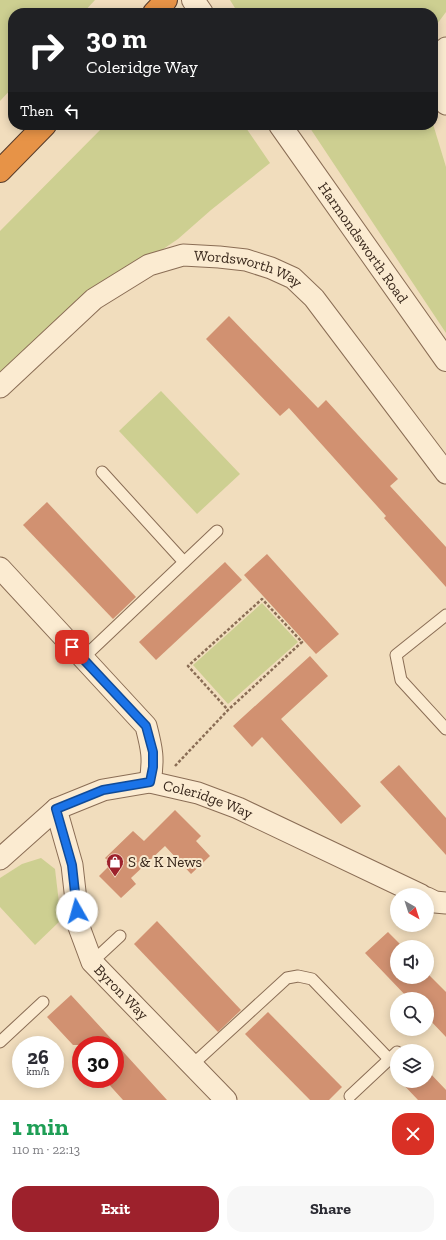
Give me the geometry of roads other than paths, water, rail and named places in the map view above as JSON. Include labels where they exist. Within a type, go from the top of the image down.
[{"type":"highway","points":[[159,8],[166,0]]},
{"type":"highway","points":[[0,171],[40,130]]},
{"type":"street","points":[[446,48],[441,63],[444,100],[446,104]]},
{"type":"street","name":"Harmondsworth Road","points":[[284,130],[446,360]]},
{"type":"street","name":"Wordsworth Way","points":[[0,387],[94,299],[149,265],[183,255],[246,260],[271,268],[293,278],[314,298],[446,473]]},
{"type":"street","points":[[0,568],[146,726],[153,752],[154,783]]},
{"type":"street","name":"Coleridge Way","points":[[0,859],[56,809],[103,790],[154,783],[198,792],[238,808],[407,888]]},
{"type":"street","name":"Byron Way","points":[[56,809],[72,865],[79,926],[92,962],[226,1100]]},
{"type":"street","points":[[434,902],[446,903]]},
{"type":"lane","points":[[102,472],[184,562]]},
{"type":"lane","points":[[83,658],[217,531]]},
{"type":"lane","points":[[446,615],[396,655],[401,680],[446,729]]},
{"type":"lane","points":[[92,962],[120,936]]},
{"type":"lane","points":[[192,1065],[287,978],[298,976],[312,979],[390,1046]]},
{"type":"lane","points":[[0,1042],[43,1002]]},
{"type":"lane","points":[[350,1096],[390,1059]]},
{"type":"place","name":"S & K News","points":[[115,877]]}]
